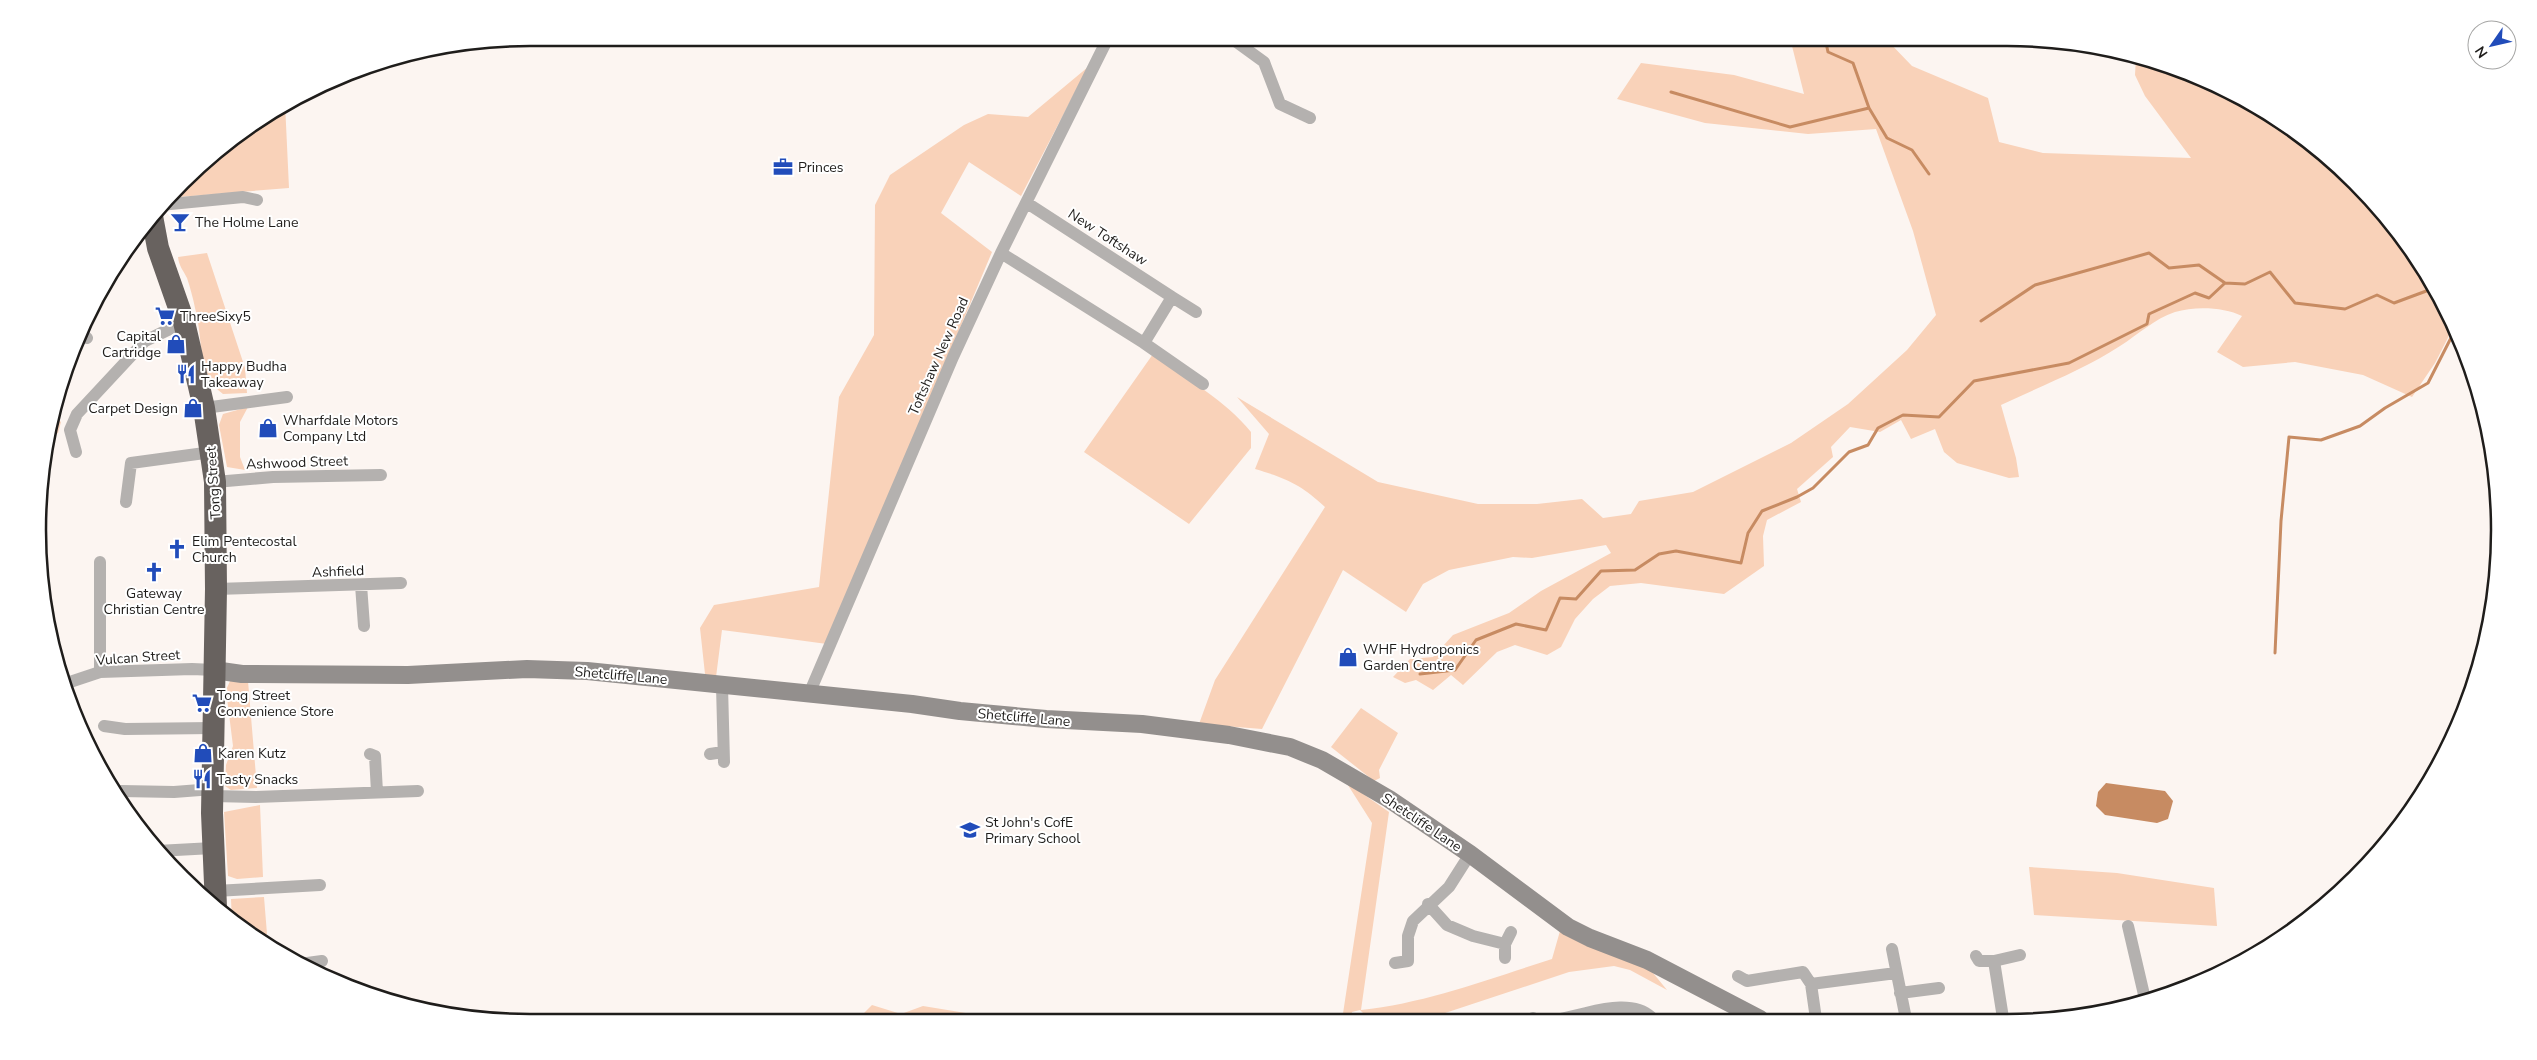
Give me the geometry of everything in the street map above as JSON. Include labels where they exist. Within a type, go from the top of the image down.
[{"type":"highway","name":"Tong Street","points":[[154,226],[158,248],[184,322],[204,408],[215,482],[216,589],[212,895]]},
{"type":"street","name":"Toftshaw New Road","points":[[810,694],[953,357],[1001,253],[1104,46]]},
{"type":"street","points":[[1242,46],[1264,62],[1280,104],[1310,118]]},
{"type":"street","points":[[173,204],[243,197],[257,200]]},
{"type":"street","name":"New Toftshaw","points":[[1027,203],[1196,312]]},
{"type":"street","points":[[1001,253],[1144,343],[1203,384]]},
{"type":"street","points":[[1144,343],[1172,297]]},
{"type":"street","points":[[76,452],[70,430],[77,414],[145,341],[184,322]]},
{"type":"street","points":[[204,408],[287,397]]},
{"type":"street","points":[[126,502],[131,462],[212,452]]},
{"type":"street","name":"Ashwood Street","points":[[215,482],[273,477],[381,475]]},
{"type":"street","points":[[100,562],[100,672]]},
{"type":"street","name":"Ashfield","points":[[216,589],[401,583]]},
{"type":"street","points":[[361,585],[364,626]]},
{"type":"street","name":"Shetcliffe Lane","points":[[214,670],[242,674],[408,675],[535,669],[587,670],[722,686],[1046,719],[1142,724],[1229,735],[1290,747],[1322,760],[1389,799],[1470,854],[1568,927],[1590,938],[1647,960],[1738,1014]]},
{"type":"street","name":"Vulcan Street","points":[[71,682],[100,672],[214,670]]},
{"type":"street","points":[[710,754],[724,757],[722,686]]},
{"type":"street","points":[[104,726],[125,729],[192,730],[214,728]]},
{"type":"street","points":[[370,754],[375,756],[378,792]]},
{"type":"street","points":[[123,791],[213,793],[256,797],[418,790]]},
{"type":"street","points":[[167,850],[213,848]]},
{"type":"street","points":[[1396,963],[1408,961],[1408,936],[1413,921],[1428,904],[1448,888],[1470,854]]},
{"type":"street","points":[[215,898],[320,885]]},
{"type":"street","points":[[1428,904],[1447,924],[1473,936],[1505,944]]},
{"type":"street","points":[[2128,926],[2144,993]]},
{"type":"street","points":[[1504,958],[1505,944],[1511,932]]},
{"type":"street","points":[[1892,949],[1905,1014]]},
{"type":"street","points":[[1976,956],[1979,961],[1994,961],[2020,955]]},
{"type":"street","points":[[313,962],[322,961]]},
{"type":"street","points":[[1994,961],[2002,1014]]},
{"type":"street","points":[[1738,976],[1747,981],[1803,967],[1811,984],[1815,1014]]},
{"type":"street","points":[[1811,984],[1896,973]]},
{"type":"street","points":[[1900,992],[1938,988]]},
{"type":"street","points":[[1595,1014],[1620,1008],[1648,1010]]},
{"type":"shaded area","points":[[1792,46],[1893,46],[1912,66],[1988,98],[1999,142],[2043,153],[2191,158],[2145,96],[2135,75],[2136,64],[2192,83],[2249,111],[2276,128],[2326,166],[2349,188],[2371,211],[2409,261],[2426,288],[2449,335],[2435,363],[2412,397],[2363,375],[2295,362],[2243,367],[2217,352],[2242,316],[2209,308],[2175,312],[2153,323],[2091,363],[2001,405],[2016,458],[2019,477],[2009,478],[1957,463],[1944,452],[1935,429],[1911,439],[1901,420],[1880,432],[1850,427],[1831,447],[1833,457],[1797,489],[1801,502],[1767,520],[1763,536],[1764,566],[1724,594],[1641,583],[1610,586],[1593,599],[1575,619],[1561,647],[1547,655],[1515,645],[1497,652],[1463,685],[1451,675],[1433,690],[1416,680],[1405,683],[1393,677],[1410,659],[1433,657],[1453,635],[1509,613],[1541,591],[1611,553],[1606,545],[1532,558],[1513,557],[1449,570],[1423,584],[1406,612],[1343,570],[1262,729],[1199,724],[1215,680],[1325,507],[1309,493],[1293,483],[1255,469],[1269,434],[1237,397],[1378,482],[1478,504],[1537,504],[1582,499],[1603,518],[1631,514],[1639,501],[1693,492],[1791,443],[1848,404],[1907,350],[1936,315],[1913,231],[1876,129],[1808,134],[1705,123],[1617,99],[1641,63],[1734,75],[1804,94]]},
{"type":"shaded area","points":[[1088,67],[1021,196],[969,162],[941,213],[992,252],[827,644],[722,630],[716,677],[705,674],[700,628],[714,605],[819,587],[839,397],[874,335],[875,205],[890,175],[964,125],[988,114],[1028,117]]},
{"type":"shaded area","points":[[285,113],[289,188],[179,197],[211,166],[236,146]]},
{"type":"shaded area","points":[[207,253],[245,368],[247,393],[223,394],[209,377],[205,366],[192,296],[178,257]]},
{"type":"shaded area","points":[[1153,354],[1218,400],[1251,432],[1251,448],[1189,524],[1084,452]]},
{"type":"shaded area","points":[[248,407],[240,422],[240,457],[245,470],[227,467],[219,425],[223,414]]},
{"type":"shaded area","points":[[59,421],[61,422],[56,434]]},
{"type":"shaded area","points":[[230,681],[248,681],[257,788],[231,790],[225,786],[226,765],[233,746],[226,690]]},
{"type":"shaded area","points":[[1361,708],[1398,733],[1379,770],[1380,778],[1374,781],[1331,747]]},
{"type":"shaded area","points":[[1346,782],[1389,812],[1361,1010],[1385,1007],[1433,996],[1552,959],[1560,931],[1649,968],[1667,990],[1630,970],[1614,966],[1569,972],[1442,1014],[1364,1014],[1360,1010],[1352,1012],[1352,1014],[1343,1014],[1372,823]]},
{"type":"shaded area","points":[[2106,783],[2165,791],[2173,801],[2168,819],[2157,823],[2105,815],[2096,806],[2098,792]]},
{"type":"shaded area","points":[[260,805],[263,877],[237,879],[228,876],[224,812]]},
{"type":"shaded area","points":[[2029,867],[2117,873],[2214,888],[2217,926],[2034,915]]},
{"type":"shaded area","points":[[264,897],[267,934],[261,932],[231,910],[231,899]]},
{"type":"shaded area","points":[[872,1005],[901,1014],[865,1014]]},
{"type":"shaded area","points":[[923,1006],[972,1014],[901,1014]]},
{"type":"waterway","points":[[1827,46],[1828,52],[1853,63],[1869,108],[1887,138],[1912,150],[1929,174]]},
{"type":"waterway","points":[[1671,92],[1790,127],[1869,108]]},
{"type":"waterway","points":[[1981,321],[2035,285],[2149,253],[2169,268],[2199,265],[2225,283]]},
{"type":"waterway","points":[[1420,674],[1455,670],[1476,640],[1516,624],[1546,630],[1560,598],[1576,599],[1601,571],[1635,570],[1659,554],[1676,551],[1741,563],[1748,533],[1762,511],[1797,497],[1813,488],[1849,452],[1868,445],[1878,428],[1903,415],[1939,417],[1974,381],[2069,363],[2147,324],[2149,314],[2195,293],[2209,298],[2225,283],[2245,284],[2270,272],[2295,303],[2345,309],[2377,295],[2394,303],[2427,291]]},
{"type":"waterway","points":[[2275,653],[2281,521],[2289,437],[2321,440],[2360,426],[2385,408],[2428,383],[2451,338]]},
{"type":"place","name":"Princes","points":[[783,167]]},
{"type":"place","name":"The Holme Lane","points":[[180,222]]},
{"type":"place","name":"ThreeSixy5","points":[[165,316]]},
{"type":"place","name":"Capital Cartridge","points":[[176,344]]},
{"type":"place","name":"Happy Budha Takeaway","points":[[186,374]]},
{"type":"place","name":"Carpet Design","points":[[193,408]]},
{"type":"place","name":"Wharfdale Motors Company Ltd","points":[[268,428]]},
{"type":"place","name":"Elim Pentecostal Church","points":[[177,549]]},
{"type":"place","name":"Gateway Christian Centre","points":[[154,572]]},
{"type":"place","name":"WHF Hydroponics Garden Centre","points":[[1348,657]]},
{"type":"place","name":"Tong Street Convenience Store","points":[[202,703]]},
{"type":"place","name":"Karen Kutz","points":[[203,753]]},
{"type":"place","name":"Tasty Snacks","points":[[202,779]]},
{"type":"place","name":"St John's CofE Primary School","points":[[970,830]]}]
